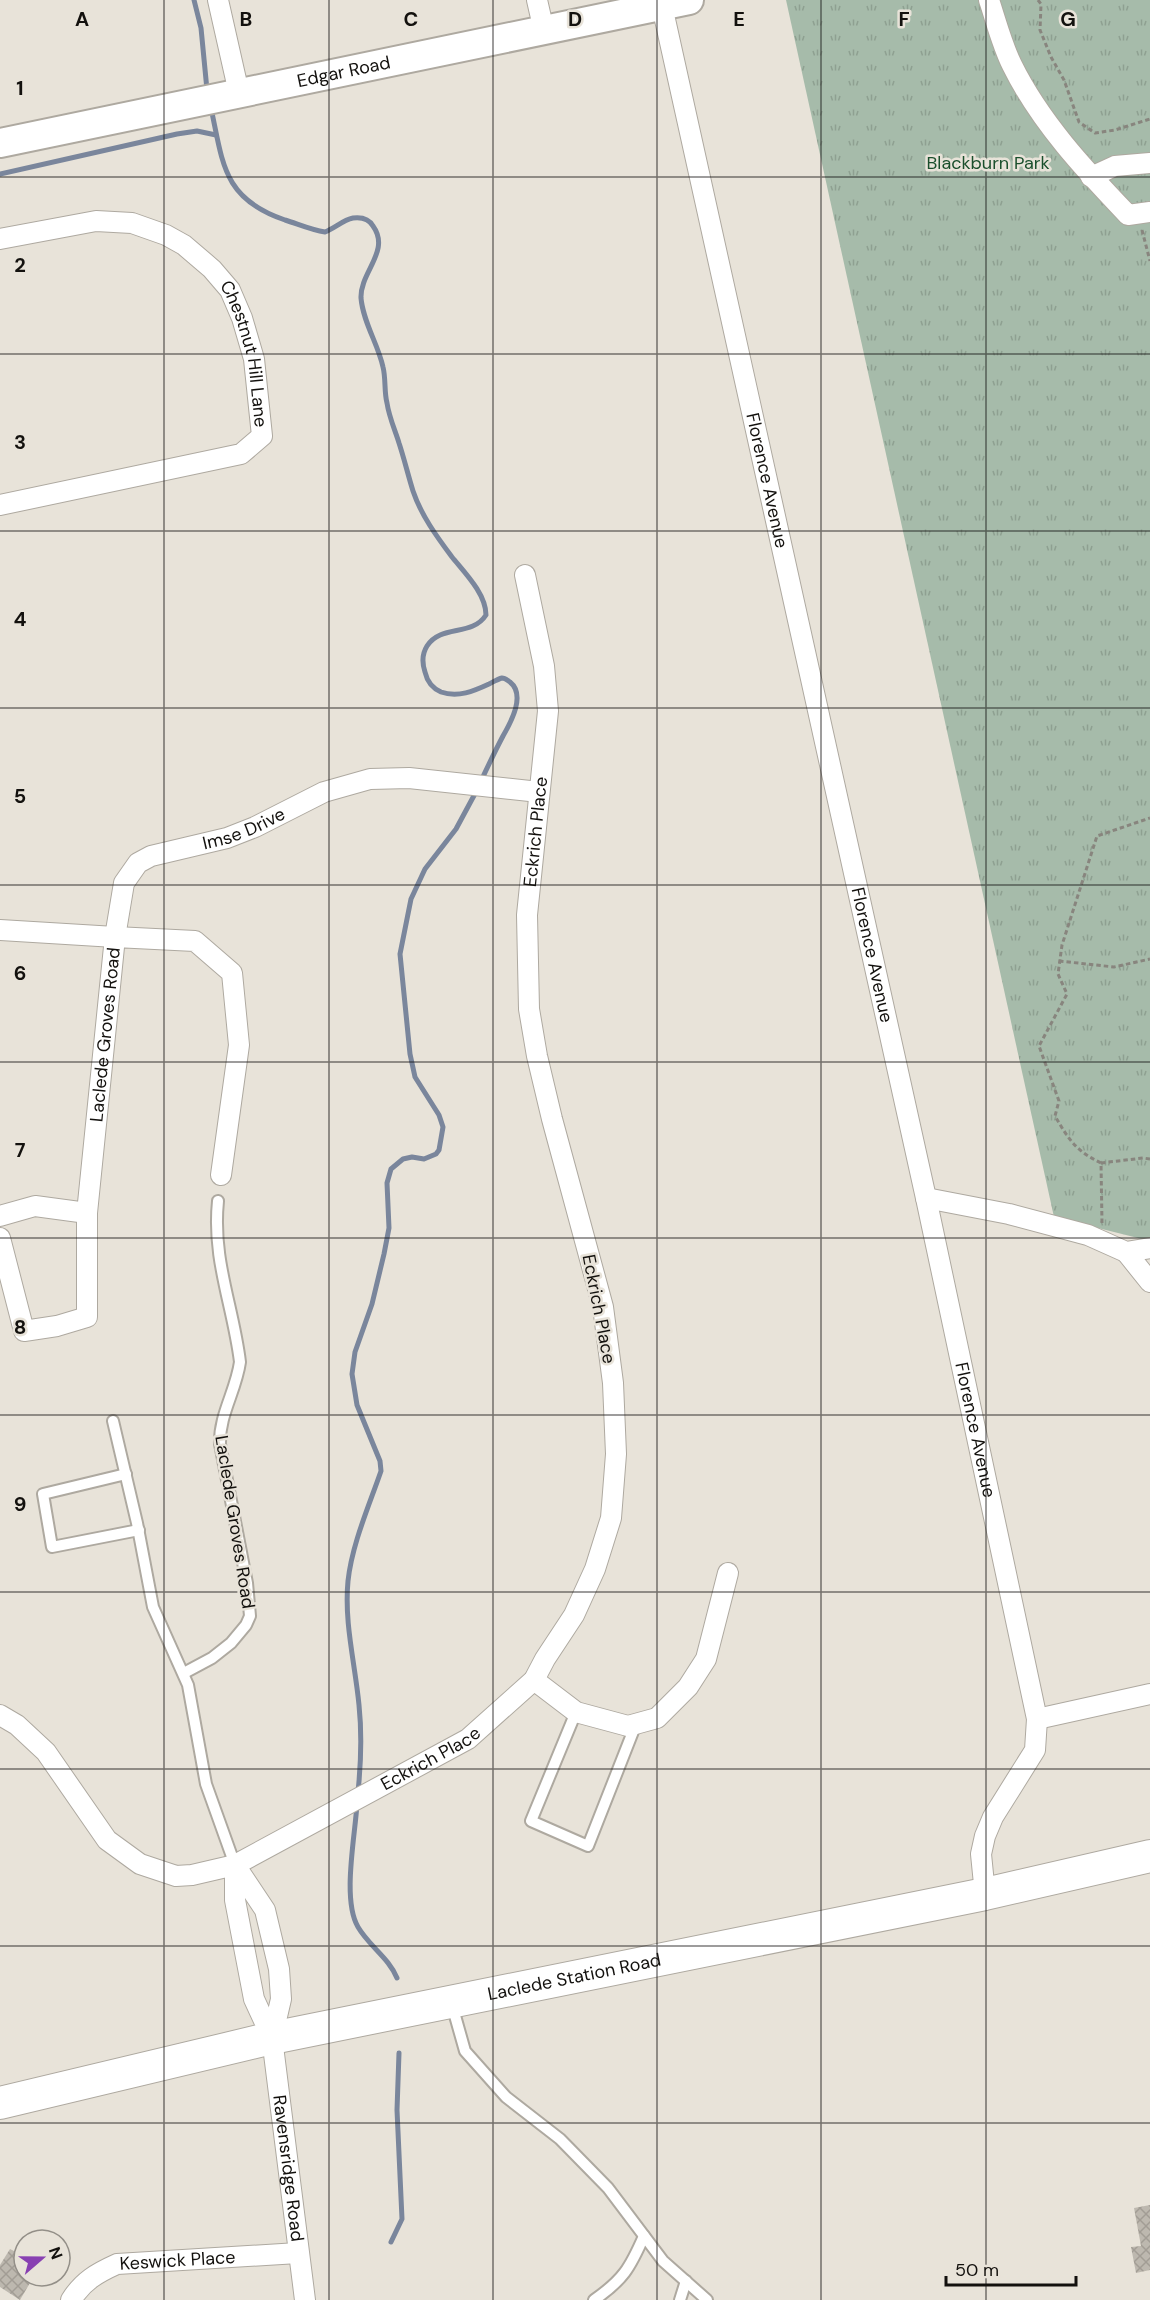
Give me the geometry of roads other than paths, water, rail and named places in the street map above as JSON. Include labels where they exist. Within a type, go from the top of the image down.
[{"type":"main road","name":"Laclede Station Road","points":[[0,2103],[272,2038],[985,1894],[1150,1856]]},
{"type":"street","points":[[218,0],[220,97]]},
{"type":"street","points":[[537,0],[544,31]]},
{"type":"street","points":[[989,0],[1012,65],[1046,120],[1091,177],[1128,215],[1144,213]]},
{"type":"street","name":"Edgar Road","points":[[0,143],[675,3]]},
{"type":"street","name":"Florence Avenue","points":[[675,3],[1037,1719],[1035,1750],[993,1817],[985,1836],[981,1854],[985,1894]]},
{"type":"street","points":[[1091,177],[1115,166],[1150,163]]},
{"type":"street","name":"Chestnut Hill Lane","points":[[0,239],[96,221],[132,224],[166,235],[184,245],[212,269],[230,290],[243,318],[254,359],[262,436],[241,454],[0,505]]},
{"type":"street","name":"Eckrich Place","points":[[235,1865],[468,1739],[534,1680],[574,1615],[595,1569],[610,1518],[616,1454],[613,1383],[603,1307],[552,1119],[529,1009],[527,915],[548,711],[544,666],[525,575]]},
{"type":"street","name":"Imse Drive","points":[[115,937],[124,883],[138,863],[151,856],[227,838],[255,827],[324,792],[370,779],[408,778],[539,792]]},
{"type":"street","points":[[0,930],[115,937]]},
{"type":"street","name":"Laclede Groves Road","points":[[0,1238],[24,1331],[57,1326],[87,1317],[87,1213],[115,937],[195,941],[232,973],[239,1045],[221,1176]]},
{"type":"street","points":[[926,1198],[1009,1214],[1088,1235],[1126,1252],[1150,1282]]},
{"type":"street","points":[[0,1216],[35,1206],[87,1213]]},
{"type":"street","points":[[1126,1252],[1150,1248]]},
{"type":"street","points":[[534,1680],[576,1712],[628,1726],[657,1718],[687,1687],[706,1659],[728,1573]]},
{"type":"street","points":[[1037,1719],[1150,1694]]},
{"type":"street","points":[[0,1715],[17,1725],[46,1752],[107,1840],[140,1864],[176,1875],[192,1875],[235,1865]]},
{"type":"street","points":[[235,1865],[265,1910],[279,1969],[281,1999],[272,2038]]},
{"type":"street","points":[[235,1865],[235,1900],[254,1999],[272,2038]]},
{"type":"street","name":"Ravensridge Road","points":[[272,2038],[305,2300]]},
{"type":"street","name":"Keswick Place","points":[[71,2300],[77,2290],[93,2274],[117,2264],[298,2253]]},
{"type":"lane","name":"Laclede Groves Road","points":[[184,1673],[213,1658],[231,1643],[246,1625],[250,1616],[247,1583],[220,1444],[219,1428],[237,1380],[240,1362],[218,1256],[216,1236],[218,1201]]},
{"type":"lane","points":[[113,1421],[139,1530],[153,1607],[184,1673],[193,1707],[206,1785],[235,1865]]},
{"type":"lane","points":[[126,1474],[43,1494],[52,1547],[139,1530]]},
{"type":"lane","points":[[576,1712],[531,1821],[588,1846],[636,1724]]},
{"type":"lane","points":[[451,2002],[465,2051],[506,2097],[568,2147],[608,2188],[663,2261],[707,2300]]},
{"type":"lane","points":[[594,2300],[617,2284],[633,2263],[644,2236]]},
{"type":"lane","points":[[680,2300],[686,2281]]},
{"type":"waterway","points":[[194,0],[201,28],[207,90]]},
{"type":"waterway","points":[[211,108],[223,163],[229,177],[249,202],[285,220],[325,232],[349,219],[362,218],[371,224],[378,235],[377,253],[365,279],[361,298],[383,367],[389,413],[420,509],[441,542],[479,592],[486,615],[473,626],[433,639],[423,655],[426,675],[430,684],[447,694],[472,691],[502,678],[515,687],[517,694],[516,709],[481,781]]},
{"type":"waterway","points":[[0,174],[177,134],[197,131],[216,135]]},
{"type":"waterway","points":[[358,1792],[361,1727],[349,1628],[348,1581],[357,1539],[381,1471],[380,1461],[357,1405],[352,1374],[355,1352],[372,1304],[389,1228],[387,1183],[391,1169],[403,1159],[412,1157],[424,1159],[436,1154],[439,1150],[443,1127],[439,1115],[415,1077],[410,1054],[400,954],[411,899],[425,869],[456,829],[477,790]]},
{"type":"waterway","points":[[357,1804],[350,1885],[353,1915],[358,1927],[389,1964],[397,1978]]},
{"type":"waterway","points":[[391,2242],[402,2219],[397,2110],[399,2053]]},
{"type":"park label","name":"Blackburn Park","points":[[988,163]]}]
